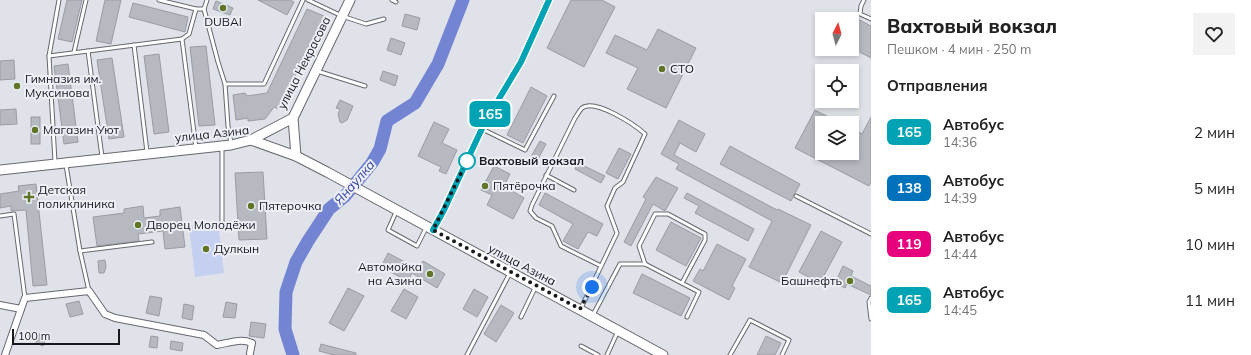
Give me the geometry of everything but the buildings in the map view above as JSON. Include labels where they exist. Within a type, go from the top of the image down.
[{"type":"street","name":"улица Некрасова","points":[[251,140],[293,118],[350,0]]},
{"type":"street","points":[[430,228],[482,129],[521,62],[549,0]]},
{"type":"street","points":[[293,118],[296,156]]},
{"type":"street","name":"улица Азина","points":[[0,170],[226,145],[251,140],[296,156],[327,172],[580,309],[661,355]]},
{"type":"street","points":[[5,355],[25,298],[89,291],[105,314],[116,318],[204,335],[217,345],[232,341],[247,341],[252,343],[250,352]]},
{"type":"street","points":[[0,305],[21,309]]},
{"type":"lane","points":[[55,164],[49,56],[59,0]]},
{"type":"lane","points":[[74,52],[86,0]]},
{"type":"lane","points":[[159,0],[196,9],[204,9]]},
{"type":"lane","points":[[207,0],[204,9],[225,84],[228,126],[222,228]]},
{"type":"lane","points":[[225,84],[264,84],[303,0]]},
{"type":"lane","points":[[308,0],[342,16],[366,24],[384,19]]},
{"type":"lane","points":[[864,0],[861,6],[860,14],[871,19]]},
{"type":"lane","points":[[49,56],[182,39],[189,34],[196,9]]},
{"type":"lane","points":[[182,39],[196,148]]},
{"type":"lane","points":[[134,45],[147,154]]},
{"type":"lane","points":[[88,51],[102,159]]},
{"type":"lane","points":[[316,70],[365,86]]},
{"type":"lane","points":[[482,129],[524,150],[554,96]]},
{"type":"lane","points":[[580,309],[601,266],[617,233],[607,206],[615,188],[622,182],[646,134],[601,107],[590,105],[582,108],[575,118],[546,175],[530,211],[536,218],[552,226],[561,246],[601,266]]},
{"type":"lane","points":[[66,163],[80,251],[89,291]]},
{"type":"lane","points":[[546,175],[574,190]]},
{"type":"lane","points":[[796,196],[871,234]]},
{"type":"lane","points":[[397,210],[388,230],[417,246],[430,228]]},
{"type":"lane","points":[[0,216],[14,214],[25,298]]},
{"type":"lane","points":[[645,264],[639,246],[655,214],[668,214],[705,234],[705,240],[682,283]]},
{"type":"lane","points":[[80,251],[152,242]]},
{"type":"lane","points":[[592,316],[620,264],[645,264],[699,292],[687,317]]},
{"type":"lane","points":[[467,355],[510,272]]},
{"type":"lane","points":[[521,317],[536,286]]},
{"type":"lane","points":[[871,298],[868,302],[871,319]]},
{"type":"lane","points":[[730,355],[750,320],[790,340],[782,355]]},
{"type":"lane","points":[[607,355],[618,331]]},
{"type":"lane","points":[[582,346],[598,355]]},
{"type":"shaded area","name":"Дулкын","points":[[218,222],[224,273],[195,277],[189,226]]},
{"type":"waterway","name":"Янаулка","points":[[293,355],[285,329],[286,292],[296,262],[329,209],[345,196],[372,163],[380,149],[387,121],[415,103],[438,64],[463,0]]},
{"type":"bus line","name":"165","points":[[433,230],[444,210],[485,122],[521,62],[549,0]]},
{"type":"place","name":"DUBAI","points":[[223,8]]},
{"type":"place","name":"СТО","points":[[662,69]]},
{"type":"place","name":"Гимназия им. Муксинова","points":[[17,86]]},
{"type":"place","name":"Магазин Уют","points":[[35,130]]},
{"type":"place","name":"Вахтовый вокзал","points":[[467,161]]},
{"type":"place","name":"Пятёрочка","points":[[485,186]]},
{"type":"place","name":"Детская поликлиника","points":[[29,197]]},
{"type":"place","name":"Пятерочка","points":[[251,206]]},
{"type":"place","name":"Дворец Молодёжи","points":[[138,225]]},
{"type":"place","name":"Дулкын","points":[[206,249]]},
{"type":"place","name":"Автомойка на Азина","points":[[430,274]]},
{"type":"place","name":"Башнефть","points":[[850,281]]},
{"type":"route","points":[[467,161],[433,230],[580,309],[592,287]]}]
